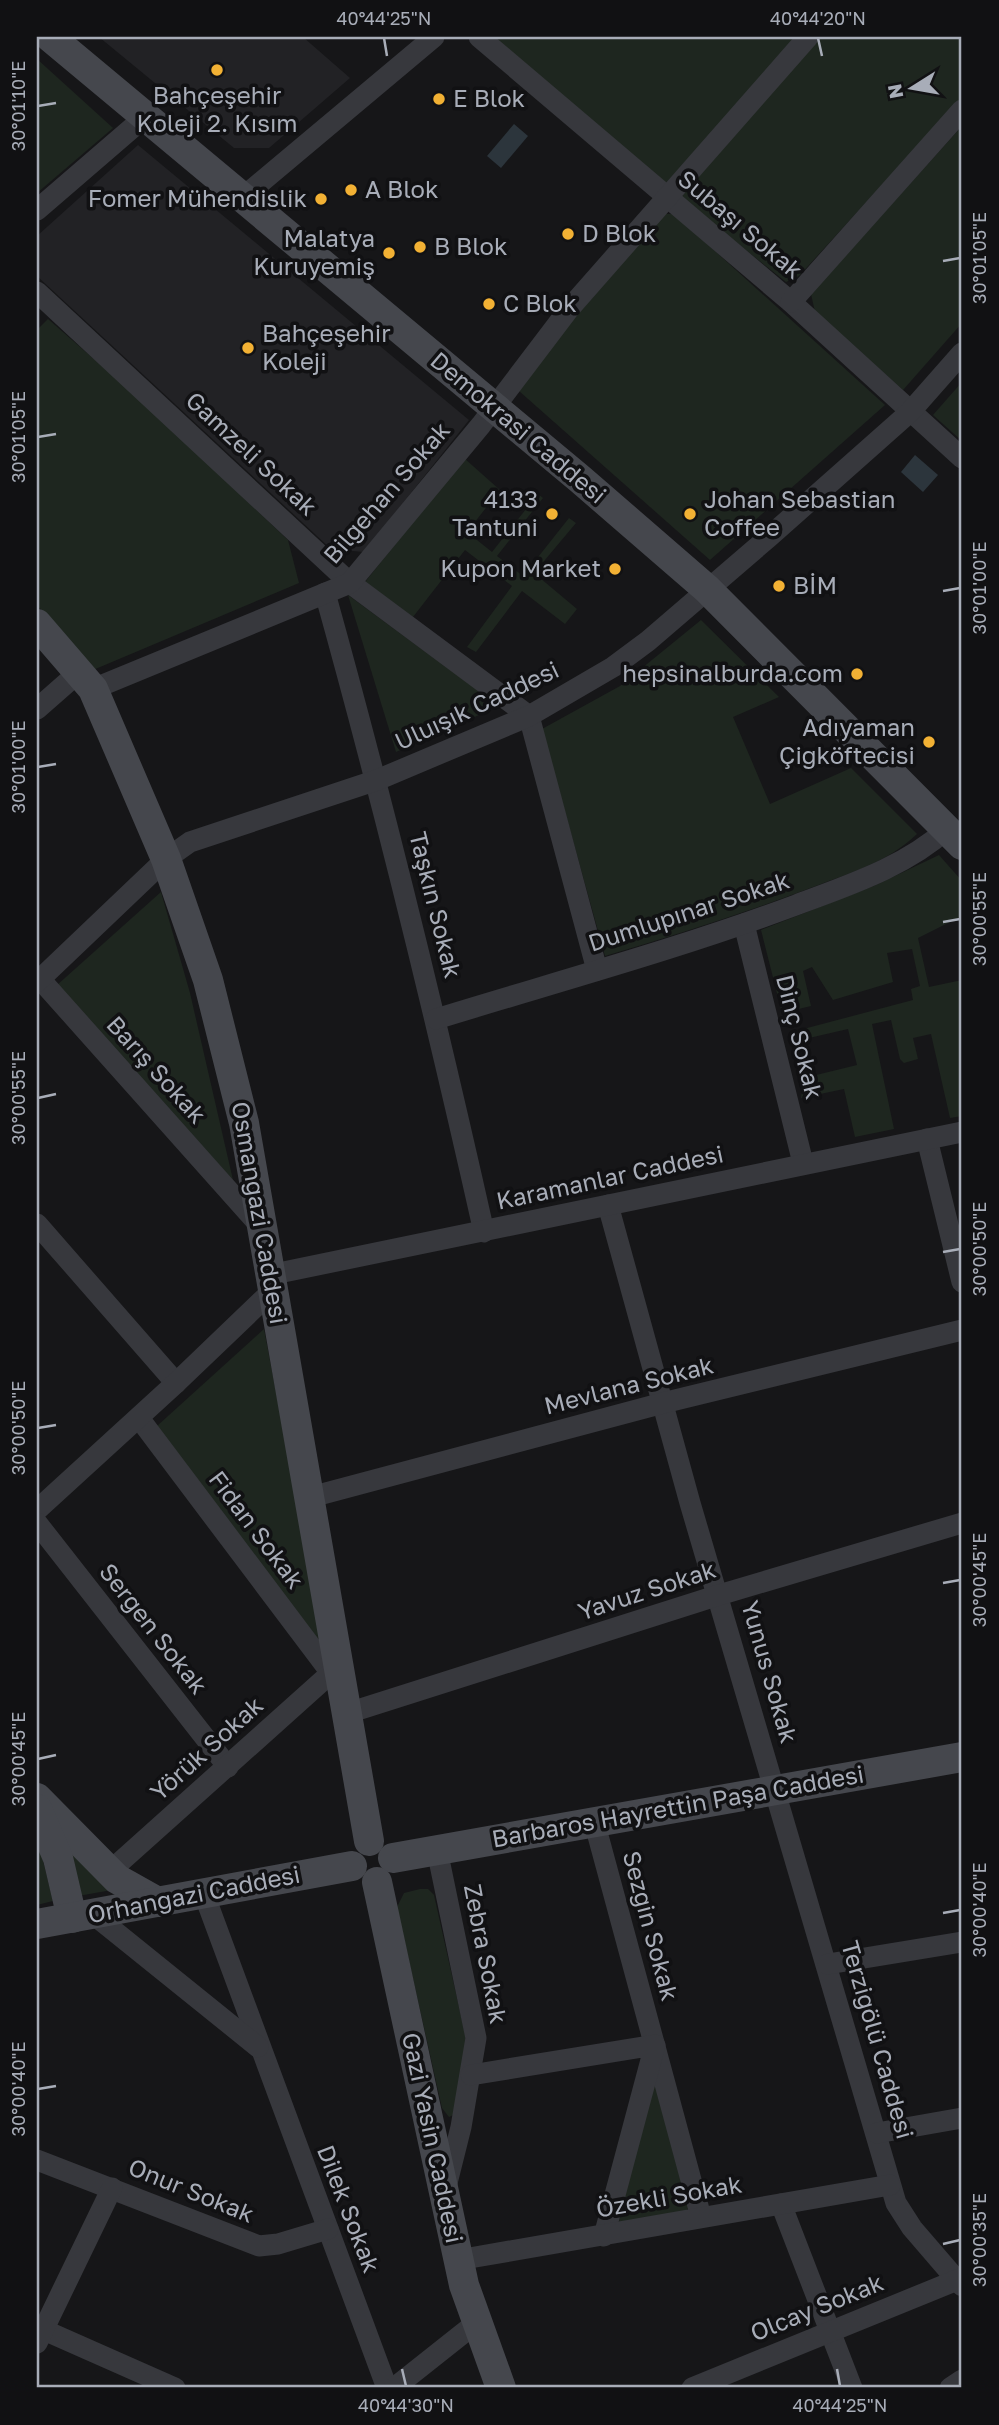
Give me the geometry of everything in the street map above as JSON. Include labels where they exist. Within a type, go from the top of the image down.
[{"type":"street","name":"Demokrasi Caddesi","points":[[50,37],[707,589],[957,838]]},
{"type":"street","points":[[242,198],[434,37]]},
{"type":"street","name":"Subaşı Sokak","points":[[479,37],[791,302],[962,458]]},
{"type":"street","name":"Bilgehan Sokak","points":[[37,709],[86,681],[350,583],[494,408],[569,309],[808,37]]},
{"type":"street","points":[[791,302],[962,110]]},
{"type":"street","points":[[37,210],[146,116]]},
{"type":"street","name":"Gamzeli Sokak","points":[[37,292],[350,583],[529,716]]},
{"type":"street","name":"Uluışık Caddesi","points":[[38,981],[166,859],[207,834],[377,780],[529,716],[621,661],[910,411],[962,353]]},
{"type":"street","name":"Taşkın Sokak","points":[[325,593],[377,780],[436,1019],[484,1232]]},
{"type":"street","name":"Osmangazi Caddesi","points":[[37,624],[86,681],[166,859],[208,980],[232,1070],[262,1228],[311,1497],[335,1669],[381,1849]]},
{"type":"street","points":[[529,716],[597,970]]},
{"type":"street","name":"Dumlupınar Sokak","points":[[436,1019],[744,924],[874,876],[931,844],[957,838]]},
{"type":"street","name":"Dinç Sokak","points":[[744,924],[803,1163]]},
{"type":"street","name":"Barış Sokak","points":[[38,981],[262,1228]]},
{"type":"street","name":"Karamanlar Caddesi","points":[[271,1283],[484,1232],[803,1163],[962,1132]]},
{"type":"street","points":[[927,1139],[962,1282]]},
{"type":"street","name":"Yunus Sokak","points":[[608,1205],[663,1403],[777,1790]]},
{"type":"street","points":[[39,1232],[176,1383]]},
{"type":"street","points":[[37,1510],[176,1383],[271,1283]]},
{"type":"street","name":"Mevlana Sokak","points":[[311,1497],[663,1403],[962,1330]]},
{"type":"street","name":"Fidan Sokak","points":[[139,1418],[335,1669]]},
{"type":"street","name":"Sergen Sokak","points":[[37,1523],[228,1767]]},
{"type":"street","name":"Yavuz Sokak","points":[[348,1713],[719,1595],[962,1523]]},
{"type":"street","name":"Yörük Sokak","points":[[109,1872],[335,1669]]},
{"type":"street","name":"Barbaros Hayrettin Paşa Caddesi","points":[[381,1849],[437,1850],[962,1758]]},
{"type":"street","name":"Terzigölü Caddesi","points":[[777,1790],[890,2185],[902,2216],[961,2281]]},
{"type":"street","points":[[37,1798],[109,1872],[158,1902]]},
{"type":"street","points":[[37,1809],[83,1916],[260,2048]]},
{"type":"street","name":"Sezgin Sokak","points":[[594,1821],[701,2217]]},
{"type":"street","points":[[381,1849],[392,1871],[377,1882],[358,1877],[352,1866],[354,1851],[381,1849]]},
{"type":"street","name":"Zebra Sokak","points":[[437,1850],[476,2038],[461,2127],[444,2193]]},
{"type":"street","name":"Orhangazi Caddesi","points":[[37,1924],[352,1866]]},
{"type":"street","name":"Gazi Yasin Caddesi","points":[[377,1882],[458,2260],[475,2323],[501,2388]]},
{"type":"street","name":"Dilek Sokak","points":[[204,1894],[387,2388]]},
{"type":"street","points":[[828,1964],[962,1942]]},
{"type":"street","points":[[471,2076],[655,2045],[604,2236]]},
{"type":"street","points":[[877,2133],[962,2118]]},
{"type":"street","name":"Onur Sokak","points":[[37,2160],[259,2246],[278,2244],[328,2229]]},
{"type":"street","name":"Özekli Sokak","points":[[458,2260],[890,2185]]},
{"type":"street","points":[[112,2188],[39,2333],[167,2386]]},
{"type":"street","points":[[781,2204],[852,2388]]},
{"type":"street","name":"Olcay Sokak","points":[[692,2388],[830,2330],[961,2281]]},
{"type":"street","points":[[394,2388],[475,2323]]},
{"type":"street","points":[[950,2388],[962,2380]]},
{"type":"shaded area","points":[[99,37],[303,37],[350,78],[269,148],[234,148]]},
{"type":"shaded area","points":[[493,37],[798,37],[666,183]]},
{"type":"shaded area","points":[[820,37],[962,37],[962,97],[799,276],[786,282],[680,198]]},
{"type":"shaded area","points":[[37,59],[113,128],[37,193]]},
{"type":"shaded area","points":[[514,124],[528,136],[501,168],[487,156]]},
{"type":"shaded area","points":[[962,126],[962,323],[903,390],[815,312],[811,294]]},
{"type":"shaded area","name":"Bahçeşehir Koleji","points":[[138,145],[469,420],[364,552],[331,549],[37,276],[37,236]]},
{"type":"shaded area","points":[[665,214],[674,214],[885,405],[710,560],[519,391],[538,360]]},
{"type":"shaded area","points":[[48,319],[133,393],[288,540],[299,583],[93,670],[37,605],[37,330]]},
{"type":"shaded area","points":[[962,382],[962,441],[933,415]]},
{"type":"shaded area","points":[[915,455],[938,475],[923,492],[901,472]]},
{"type":"shaded area","points":[[464,458],[500,490],[467,532],[492,552],[538,494],[543,498],[497,556],[523,576],[569,518],[576,523],[534,573],[577,609],[565,624],[522,591],[476,652],[467,647],[512,586],[465,550],[413,617],[365,582]]},
{"type":"shaded area","points":[[348,595],[499,706],[396,752]]},
{"type":"shaded area","points":[[701,620],[779,697],[733,717],[770,804],[851,768],[917,834],[894,852],[855,871],[736,915],[605,956],[542,729],[620,686]]},
{"type":"shaded area","points":[[939,855],[962,881],[962,916],[918,938],[929,987],[962,980],[962,1116],[950,1118],[931,1034],[913,1038],[918,1059],[904,1063],[900,1059],[891,1020],[872,1024],[894,1129],[855,1137],[844,1089],[801,1098],[804,1078],[857,1065],[848,1029],[796,1041],[792,1032],[913,1000],[911,989],[920,986],[912,949],[887,953],[893,982],[833,1000],[812,967],[803,971],[811,1006],[782,1013],[761,930],[876,885]]},
{"type":"shaded area","points":[[161,892],[190,993],[233,1180],[56,986]]},
{"type":"shaded area","points":[[264,1329],[325,1650],[157,1426]]},
{"type":"shaded area","points":[[63,1834],[112,1890],[78,1896]]},
{"type":"shaded area","points":[[37,1836],[53,1901],[37,1905]]},
{"type":"shaded area","points":[[428,1889],[434,1895],[467,2043],[453,2115],[449,2117],[442,2108],[397,1907],[404,1893]]},
{"type":"shaded area","points":[[649,2086],[655,2086],[658,2093],[689,2207],[686,2211],[618,2226]]},
{"type":"place","name":"Bahçeşehir Koleji 2. Kısım","points":[[217,70]]},
{"type":"place","name":"E Blok","points":[[439,99]]},
{"type":"place","name":"A Blok","points":[[351,190]]},
{"type":"place","name":"Fomer Mühendislik","points":[[321,199]]},
{"type":"place","name":"D Blok","points":[[568,234]]},
{"type":"place","name":"B Blok","points":[[420,247]]},
{"type":"place","name":"Malatya Kuruyemiş","points":[[389,253]]},
{"type":"place","name":"C Blok","points":[[489,304]]},
{"type":"place","name":"Bahçeşehir Koleji","points":[[248,348]]},
{"type":"place","name":"4133 Tantuni","points":[[552,514]]},
{"type":"place","name":"Johan Sebastian Coffee","points":[[690,514]]},
{"type":"place","name":"Kupon Market","points":[[615,569]]},
{"type":"place","name":"BİM","points":[[779,586]]},
{"type":"place","name":"hepsinalburda.com","points":[[857,674]]},
{"type":"place","name":"Adıyaman Çiğköftecisi","points":[[929,742]]}]
